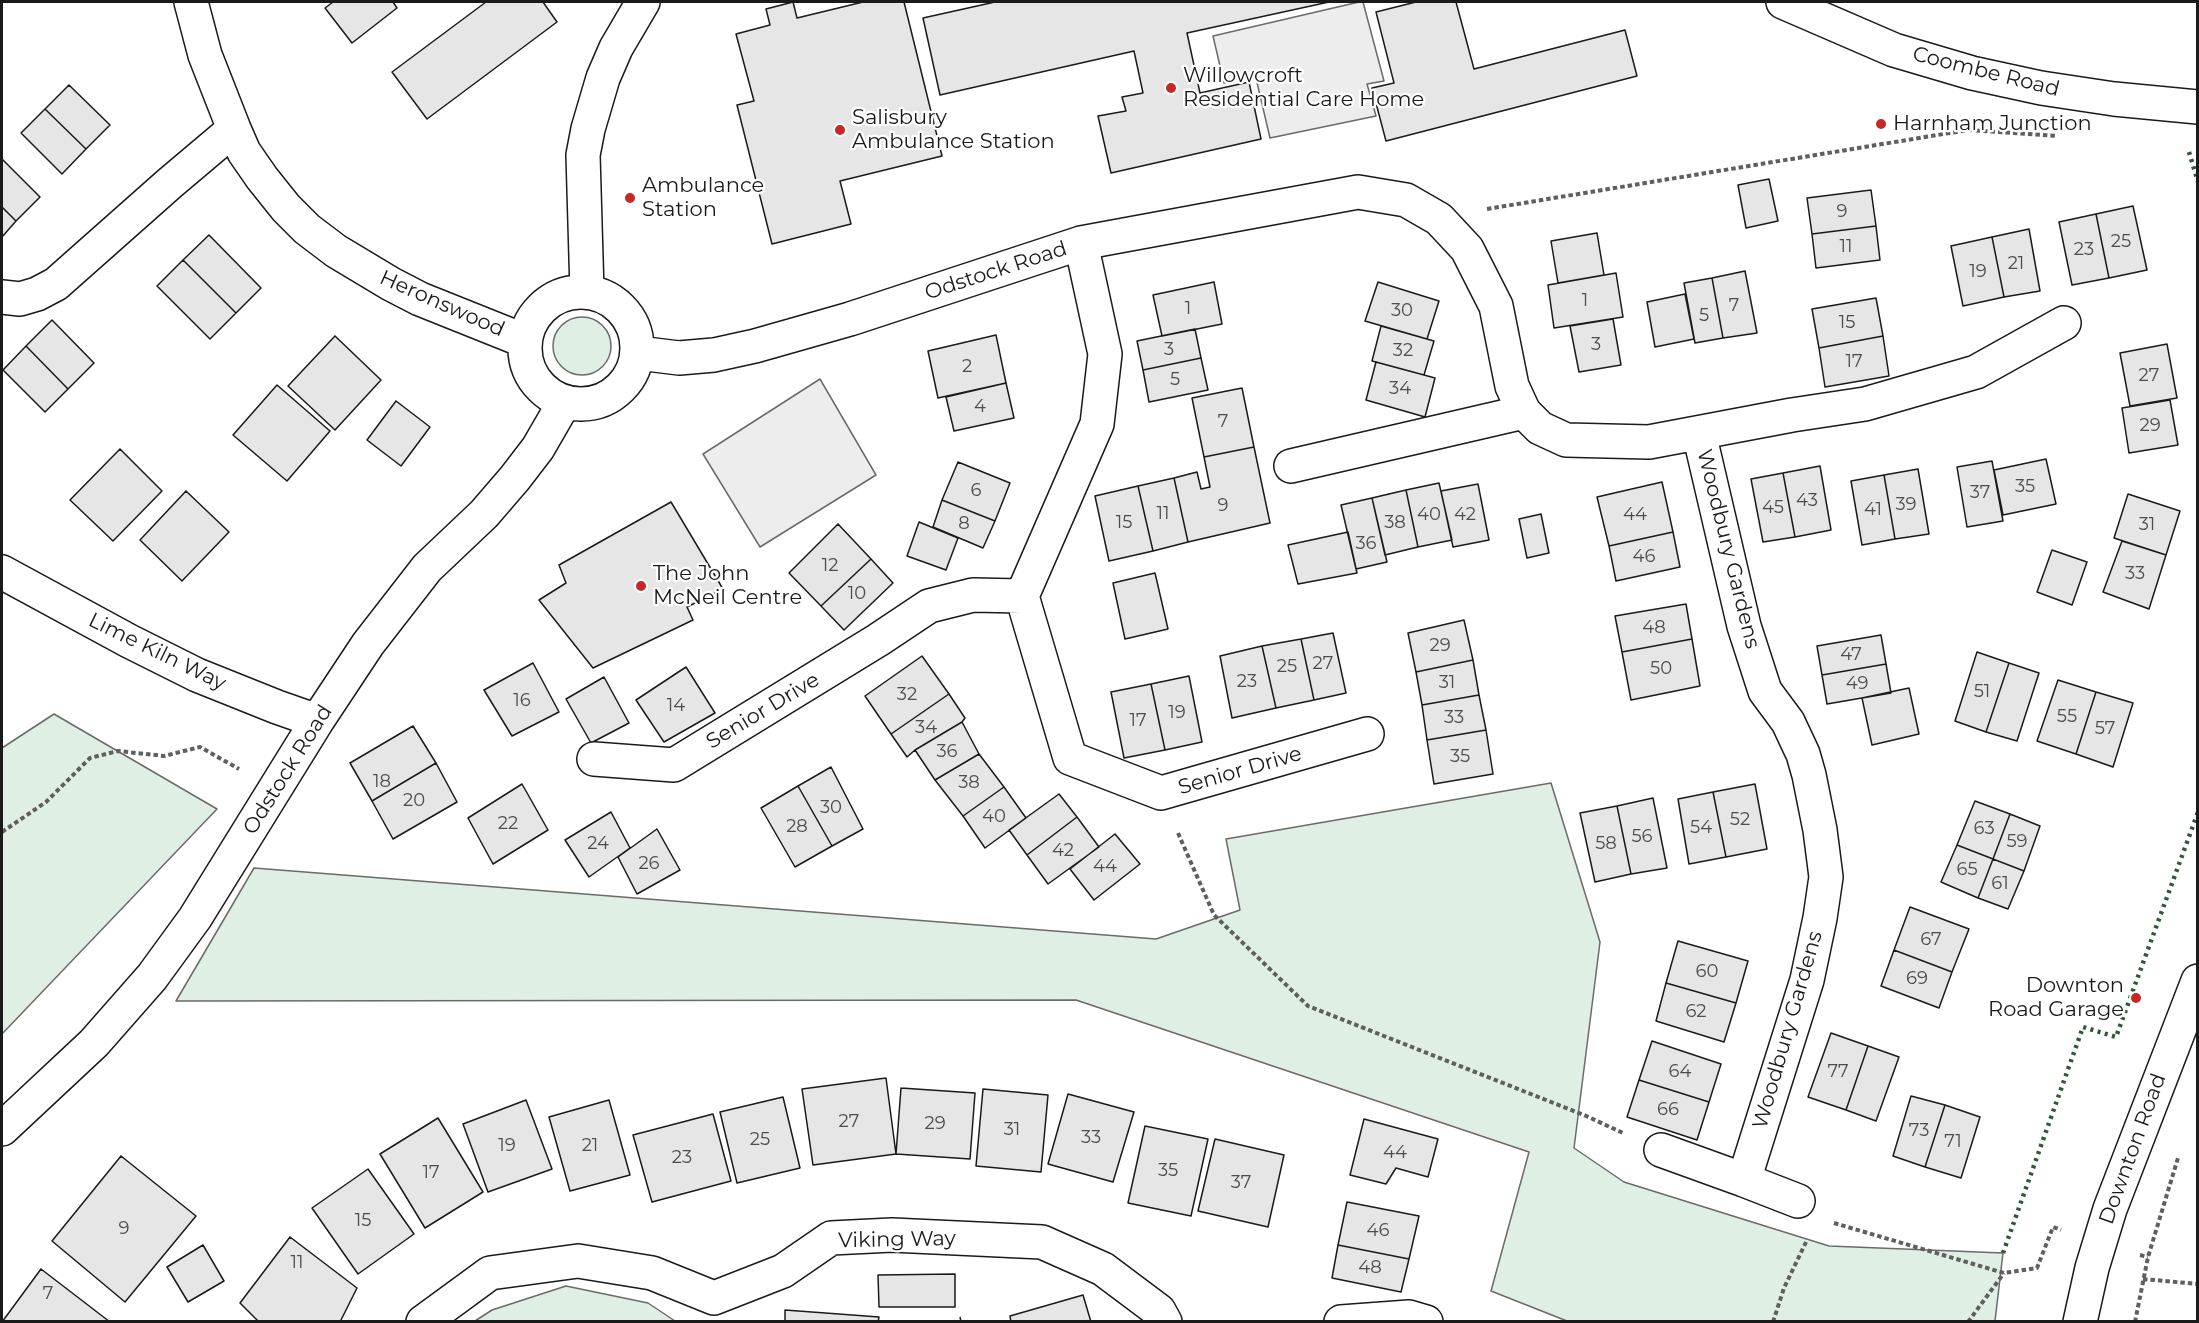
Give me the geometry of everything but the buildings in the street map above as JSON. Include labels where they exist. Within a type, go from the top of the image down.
[{"type":"main road","name":"Heronswood","points":[[191,2],[205,55],[244,152],[262,178],[307,229],[336,251],[383,280],[420,299],[525,341]]},
{"type":"main road","points":[[587,292],[584,155],[588,129],[607,68],[616,48],[644,2]]},
{"type":"main road","name":"Coombe Road","points":[[1783,2],[1894,50],[1972,73],[2041,88],[2198,107]]},
{"type":"main road","points":[[2,297],[20,298],[38,294],[56,284],[234,129]]},
{"type":"main road","name":"Woodbury Gardens","points":[[1358,192],[1406,200],[1439,219],[1467,249],[1496,306],[1512,386],[1524,412],[1540,428],[1566,440],[1649,442],[1792,415],[1865,404],[1976,372],[2064,323]]},
{"type":"main road","name":"Odstock Road","points":[[638,353],[679,358],[714,355],[755,346],[850,319],[1081,243],[1358,192]]},
{"type":"main road","points":[[1022,596],[1097,424],[1106,354],[1081,243]]},
{"type":"main road","points":[[569,292],[587,292],[604,296],[630,319],[637,336],[638,353],[634,369],[626,384],[613,395],[598,403],[581,405],[564,403],[550,396],[538,385],[525,357],[525,341],[530,324],[539,310],[553,299],[569,292]]},
{"type":"main road","name":"Odstock Road","points":[[2,1129],[94,1042],[152,977],[195,918],[317,721],[368,644],[427,568],[484,514],[515,478],[538,448],[564,403]]},
{"type":"main road","points":[[1291,466],[1524,412]]},
{"type":"main road","name":"Woodbury Gardens","points":[[1699,433],[1744,626],[1765,691],[1788,722],[1803,754],[1820,830],[1826,877],[1807,980],[1744,1180]]},
{"type":"main road","name":"Lime Kiln Way","points":[[2,572],[129,641],[198,675],[317,721]]},
{"type":"main road","name":"Senior Drive","points":[[594,759],[674,765],[878,640],[929,606],[974,595],[1022,596],[1070,758],[1161,794],[1367,734]]},
{"type":"main road","name":"Downton Road","points":[[2080,1322],[2106,1220],[2188,1033],[2198,981]]},
{"type":"main road","points":[[1661,1150],[1798,1201]]},
{"type":"main road","name":"Viking Way","points":[[423,1322],[490,1273],[578,1261],[652,1274],[714,1298],[783,1271],[831,1238],[892,1235],[1042,1242],[1103,1269],[1159,1311],[1165,1322]]},
{"type":"main road","points":[[1341,1322],[1409,1317],[1426,1322]]},
{"type":"path","points":[[1439,219],[1516,204],[1968,130],[2061,136]]},
{"type":"path","points":[[2,832],[46,802],[90,758],[118,751],[164,756],[200,747],[275,789]]},
{"type":"path","points":[[1161,794],[1214,915],[1308,1005],[1584,1115],[1661,1150]]},
{"type":"path","points":[[2134,1322],[2148,1257],[2178,1157]]},
{"type":"path","points":[[1829,1221],[2004,1273],[2037,1268],[2053,1227]]},
{"type":"path","points":[[1773,1322],[1784,1288],[1808,1238]]},
{"type":"path","points":[[1968,1322],[2004,1273]]},
{"type":"path","points":[[2143,1279],[2198,1284]]},
{"type":"green space","points":[[582,317],[593,319],[606,330],[611,346],[609,357],[598,370],[582,375],[571,373],[558,362],[553,346],[555,335],[566,322]]},
{"type":"green space","points":[[54,714],[217,809],[2,1034],[2,748]]},
{"type":"green space","points":[[1551,783],[1600,942],[1574,1148],[1624,1182],[1829,1246],[2003,1253],[1995,1321],[1567,1321],[1491,1291],[1529,1152],[1076,1000],[176,1001],[254,868],[1156,939],[1240,910],[1226,839]]},
{"type":"green space","points":[[566,1286],[648,1303],[675,1321],[475,1321],[492,1310]]},
{"type":"shaded area","points":[[1363,2],[1384,81],[1367,84],[1376,116],[1270,138],[1255,74],[1224,83],[1213,36]]},
{"type":"shaded area","points":[[820,379],[876,475],[760,547],[703,454]]},
{"type":"hedge","points":[[2189,152],[2198,182]]},
{"type":"hedge","points":[[2003,1253],[2083,1027],[2116,1037],[2198,812]]},
{"type":"fence","points":[[960,1317],[961,1322]]},
{"type":"place","name":"Willowcroft Residential Care Home","points":[[1171,88]]},
{"type":"place","name":"Harnham Junction","points":[[1881,124]]},
{"type":"place","name":"Salisbury Ambulance Station","points":[[840,130]]},
{"type":"place","name":"Ambulance Station","points":[[630,198]]},
{"type":"place","name":"The John McNeil Centre","points":[[641,586]]},
{"type":"place","name":"Downton Road Garage","points":[[2136,998]]}]
